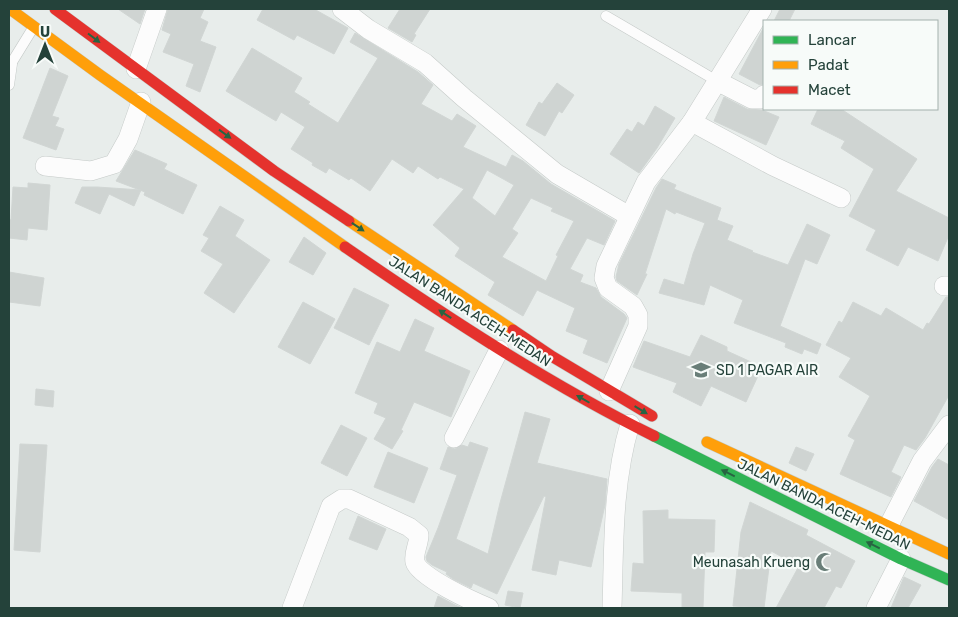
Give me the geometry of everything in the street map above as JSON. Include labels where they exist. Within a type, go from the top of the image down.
[{"type":"highway","name":"JALAN BANDA ACEH-MEDAN","points":[[10,9],[378,270],[500,350],[596,407],[901,559],[949,580]]},
{"type":"highway","name":"JALAN BANDA ACEH-MEDAN","points":[[55,9],[282,176],[545,352],[665,423]]},
{"type":"highway","name":"JALAN BANDA ACEH-MEDAN","points":[[700,439],[949,554]]},
{"type":"street","points":[[136,69],[157,9]]},
{"type":"street","points":[[342,9],[368,29],[425,63],[464,98],[557,174],[629,216]]},
{"type":"street","points":[[609,391],[638,326],[638,314],[633,306],[608,288],[604,278],[606,266],[646,182],[692,122],[762,9]]},
{"type":"street","points":[[717,81],[752,99],[761,99],[763,96]]},
{"type":"street","points":[[45,166],[91,171],[114,164],[128,139],[141,102]]},
{"type":"street","points":[[692,122],[765,162],[841,198]]},
{"type":"street","points":[[454,438],[500,350]]},
{"type":"street","points":[[612,608],[617,487],[622,449],[630,424]]},
{"type":"street","points":[[888,527],[922,461],[949,425]]},
{"type":"street","points":[[292,608],[331,506],[342,499],[349,499],[409,527],[419,535],[415,555],[416,563],[420,570],[450,589],[489,608]]},
{"type":"street","points":[[876,608],[901,559]]},
{"type":"lane","points":[[606,16],[717,81]]},
{"type":"lane","points":[[9,85],[10,66],[34,27]]},
{"type":"building","points":[[118,9],[145,9],[140,24]]},
{"type":"building","points":[[168,9],[204,9],[200,18],[208,22],[200,41],[216,47],[200,92],[186,86],[194,64],[163,52],[171,34],[162,30]]},
{"type":"building","points":[[263,9],[314,9],[348,28],[334,54],[297,35],[294,40],[257,20]]},
{"type":"building","points":[[400,9],[430,9],[414,34],[416,35],[412,42],[388,28]]},
{"type":"building","points":[[780,9],[795,9],[790,20],[774,20]]},
{"type":"building","points":[[763,29],[763,84],[760,85],[739,74]]},
{"type":"building","points":[[355,33],[418,72],[433,85],[421,104],[452,121],[457,114],[476,126],[463,147],[506,167],[512,155],[523,161],[551,184],[615,221],[604,245],[587,238],[570,269],[583,275],[580,282],[596,288],[601,297],[627,318],[607,363],[583,353],[588,340],[566,331],[575,308],[537,290],[523,316],[488,295],[495,282],[455,256],[460,248],[433,225],[464,189],[440,177],[438,179],[418,166],[413,173],[392,159],[370,191],[351,178],[349,180],[329,168],[326,173],[291,149],[305,127],[281,112],[276,121],[226,91],[252,48],[302,78],[294,92],[310,102],[308,104],[338,123],[378,58],[350,42]],"holes":[[[487,170],[514,185],[495,216],[472,198]],[[531,198],[553,208],[551,211],[574,221],[556,255],[558,256],[546,281],[502,257],[518,233],[512,229]]]},
{"type":"building","points":[[50,68],[68,76],[52,116],[59,118],[55,126],[64,129],[56,150],[23,138]]},
{"type":"building","points":[[557,83],[574,95],[562,113],[559,111],[545,136],[526,125],[539,102],[542,104]]},
{"type":"building","points":[[724,97],[747,109],[762,110],[779,117],[766,145],[714,121]]},
{"type":"building","points":[[655,106],[675,118],[639,173],[610,154],[627,129],[632,132],[638,122],[644,126]]},
{"type":"building","points":[[818,110],[843,110],[917,159],[896,191],[949,218],[949,235],[938,261],[908,247],[898,266],[866,250],[876,230],[849,216],[874,169],[841,148],[845,141],[811,124]]},
{"type":"building","points":[[135,150],[167,164],[164,169],[197,185],[183,214],[144,195],[145,192],[116,181]]},
{"type":"building","points":[[662,179],[676,185],[674,189],[721,208],[717,220],[733,226],[727,240],[752,252],[788,265],[807,224],[830,235],[817,264],[805,259],[780,326],[821,344],[817,354],[804,349],[802,354],[785,347],[786,343],[734,323],[743,300],[710,285],[704,305],[659,293],[664,279],[684,285],[705,223],[676,212],[675,214],[666,209],[645,274],[647,274],[637,295],[617,281],[619,264]]},
{"type":"building","points":[[28,183],[50,185],[47,230],[28,228],[27,240],[9,238],[13,187],[28,188]]},
{"type":"building","points":[[82,187],[141,190],[134,206],[109,194],[100,214],[75,203]]},
{"type":"building","points":[[220,206],[244,220],[235,236],[270,260],[234,313],[204,293],[223,264],[201,251],[209,238],[203,235]]},
{"type":"building","points":[[304,237],[326,253],[313,275],[289,262]]},
{"type":"building","points":[[9,272],[44,278],[40,306],[9,302]]},
{"type":"building","points":[[354,288],[389,305],[369,345],[334,328]]},
{"type":"building","points":[[946,297],[949,297],[949,395],[925,438],[916,450],[904,445],[891,472],[901,477],[891,497],[840,474],[855,440],[848,436],[870,396],[839,377],[851,358],[826,345],[839,321],[842,323],[853,302],[881,316],[886,308],[923,330]]},
{"type":"building","points":[[303,302],[335,319],[310,364],[278,347]]},
{"type":"building","points":[[415,319],[434,328],[424,351],[470,371],[451,417],[414,402],[401,430],[403,431],[392,449],[374,439],[386,418],[374,413],[378,403],[355,393],[377,342],[400,352]]},
{"type":"building","points":[[701,335],[727,347],[727,351],[762,367],[746,402],[711,386],[701,406],[673,392],[677,383],[633,367],[644,341],[690,357]]},
{"type":"building","points":[[36,389],[54,391],[53,407],[35,405]]},
{"type":"building","points":[[525,412],[550,419],[537,463],[607,479],[605,505],[591,567],[559,560],[556,575],[532,570],[546,497],[544,496],[497,594],[473,583],[471,588],[453,579],[446,574],[447,572],[427,561],[426,557],[457,475],[440,469],[448,447],[455,449],[462,445],[468,447],[470,442],[488,448],[456,539],[488,554]]},
{"type":"building","points":[[341,425],[367,438],[347,476],[321,463]]},
{"type":"building","points":[[20,444],[47,445],[40,552],[14,550]]},
{"type":"building","points":[[796,447],[814,454],[806,471],[789,463]]},
{"type":"building","points":[[388,452],[428,468],[414,503],[374,487]]},
{"type":"building","points":[[938,459],[949,465],[949,520],[914,501]]},
{"type":"building","points":[[750,502],[808,530],[806,535],[855,561],[841,588],[836,586],[824,608],[776,608],[799,566],[771,551],[764,608],[733,606],[741,532]]},
{"type":"building","points":[[668,510],[668,519],[715,520],[714,552],[705,552],[703,608],[682,608],[682,593],[631,591],[633,563],[644,564],[643,511]]},
{"type":"building","points":[[358,516],[386,529],[377,550],[349,539]]},
{"type":"building","points":[[904,577],[921,585],[908,608],[891,608]]},
{"type":"building","points":[[508,591],[523,593],[520,608],[505,605]]},
{"type":"building","points":[[438,596],[455,605],[462,608],[434,608]]},
{"type":"traffic: fast","points":[[654,436],[901,559],[949,580]]},
{"type":"traffic: slow","points":[[10,9],[100,75],[345,247]]},
{"type":"traffic: slow","points":[[349,221],[513,330]]},
{"type":"traffic: slow","points":[[707,442],[949,554]]},
{"type":"traffic: jam","points":[[55,9],[274,171],[349,221]]},
{"type":"traffic: jam","points":[[345,247],[496,347],[613,415],[654,436]]},
{"type":"traffic: jam","points":[[513,330],[553,357],[652,416]]},
{"type":"place","name":"SD 1 PAGAR AIR","points":[[701,370]]},
{"type":"place","name":"Meunasah Krueng","points":[[825,562]]}]
